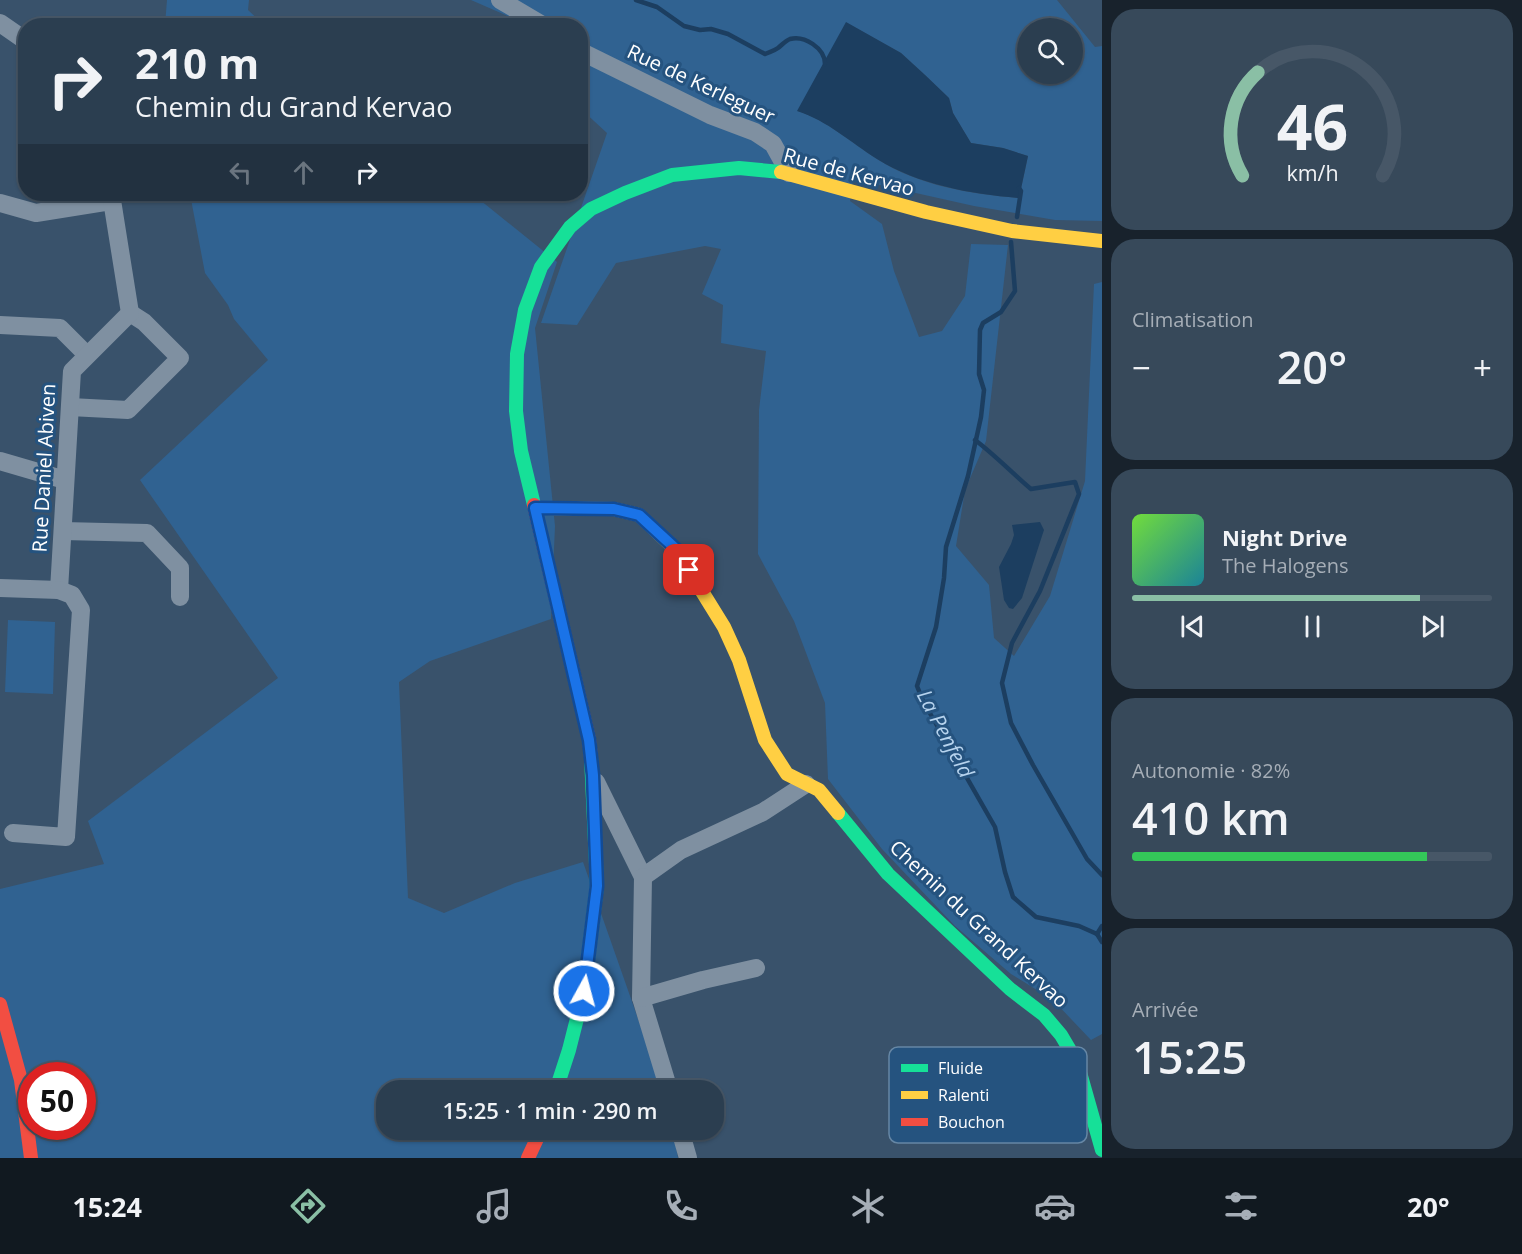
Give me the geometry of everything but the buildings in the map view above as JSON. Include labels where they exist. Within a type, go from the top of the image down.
[{"type":"main road","name":"Rue de Kervao","points":[[559,1080],[584,991],[597,886],[593,775],[589,740],[521,452],[516,411],[517,354],[525,310],[541,267],[570,227],[591,209],[624,193],[672,175],[739,168],[789,172],[926,212],[1012,231],[1102,241]]},
{"type":"main road","name":"Chemin du Grand Kervao","points":[[535,508],[614,509],[639,515],[677,550],[724,627],[739,660],[765,740],[787,774],[819,790],[888,874],[1010,989],[1044,1015],[1068,1047]]},
{"type":"main road","points":[[0,1004],[20,1067],[30,1132],[31,1158]]},
{"type":"main road","name":"Chemin du Grand Kervao","points":[[1087,1097],[1102,1150]]},
{"type":"main road","points":[[528,1158],[536,1140]]},
{"type":"street","points":[[500,0],[530,18]]},
{"type":"street","points":[[0,23],[18,35]]},
{"type":"street","name":"Rue de Kerleguer","points":[[588,55],[710,115],[755,132],[773,144],[789,172]]},
{"type":"street","points":[[0,203],[36,213],[92,201]]},
{"type":"street","points":[[70,407],[128,410],[180,358],[144,321],[130,313],[112,201]]},
{"type":"street","name":"Rue Daniel Abiven","points":[[59,590],[72,371],[130,313]]},
{"type":"street","points":[[0,325],[60,328],[87,355]]},
{"type":"street","points":[[0,462],[65,480]]},
{"type":"street","points":[[63,531],[147,533],[180,568],[180,597]]},
{"type":"street","points":[[0,588],[59,590],[72,595],[81,610],[66,837],[13,833]]},
{"type":"street","points":[[593,775],[643,877],[641,998],[666,1080]]},
{"type":"street","points":[[643,877],[681,850],[763,812],[806,784]]},
{"type":"street","points":[[641,998],[756,968]]},
{"type":"street","points":[[683,1140],[688,1158]]},
{"type":"shaded area","points":[[167,0],[249,0],[248,10],[257,18],[166,18]]},
{"type":"shaded area","points":[[471,0],[1057,0],[1072,18],[1017,18],[1017,84],[1083,84],[1083,32],[1095,47],[1102,46],[1102,221],[1055,220],[974,206],[853,179],[850,201],[882,224],[894,271],[919,337],[942,331],[965,296],[971,244],[1008,245],[986,441],[965,490],[956,546],[989,585],[994,638],[1014,656],[1050,596],[1085,481],[1094,284],[1102,282],[1102,1034],[1091,1040],[1053,1000],[1011,974],[955,926],[882,849],[828,779],[825,703],[794,621],[758,554],[759,410],[766,351],[721,343],[723,305],[702,294],[721,249],[705,246],[616,263],[577,325],[541,323],[583,201],[588,201],[588,188],[607,133],[588,115],[588,18],[512,18]],"holes":[[[847,23],[901,53],[949,98],[953,113],[971,143],[1003,148],[1028,156],[1019,198],[964,191],[910,176],[877,159],[819,120],[798,111]]]},
{"type":"shaded area","points":[[846,22],[901,53],[949,98],[953,113],[971,143],[1003,148],[1028,156],[1019,198],[964,191],[910,176],[877,159],[819,120],[797,111]]},
{"type":"shaded area","points":[[191,201],[481,201],[557,262],[535,328],[555,526],[551,619],[430,661],[399,682],[408,898],[444,913],[515,883],[583,862],[659,1080],[376,1080],[376,1140],[675,1140],[678,1158],[0,1158],[0,889],[104,864],[88,821],[278,678],[140,480],[268,360],[234,319],[228,305],[205,273]]},
{"type":"shaded area","points":[[1040,522],[1044,530],[1022,598],[1013,609],[1009,608],[1004,600],[999,567],[1014,535],[1012,525]]},
{"type":"shaded area","points":[[8,620],[55,622],[53,694],[5,692]]},
{"type":"waterway","name":"La Penfeld","points":[[636,0],[657,7],[684,26],[700,30],[711,29],[728,34],[765,54],[790,39],[807,41],[822,53],[825,64]]},
{"type":"waterway","name":"La Penfeld","points":[[1017,217],[1021,191],[1019,188]]},
{"type":"waterway","name":"La Penfeld","points":[[1011,242],[1015,291],[1001,312],[983,323],[980,330],[979,374],[984,390],[981,417],[968,476],[946,547],[944,578],[936,627],[917,686],[923,701],[995,827],[1013,897],[1036,917],[1079,926],[1097,934],[1102,942]]},
{"type":"waterway","name":"La Penfeld","points":[[975,440],[1031,489],[1075,482],[1079,494],[1040,591],[1012,643],[1002,683],[1011,723],[1087,859],[1102,875]]},
{"type":"waterway","name":"La Penfeld","points":[[1097,934],[1102,926]]},
{"type":"traffic: fast","points":[[534,505],[521,451],[516,411],[517,354],[525,310],[541,267],[570,227],[591,209],[672,175],[739,168],[781,172]]},
{"type":"traffic: fast","points":[[559,1080],[584,991],[597,886],[591,757]]},
{"type":"traffic: fast","points":[[838,813],[888,874],[1010,989],[1044,1015],[1068,1047]]},
{"type":"traffic: fast","points":[[1087,1097],[1102,1150]]},
{"type":"traffic: slow","points":[[781,172],[926,212],[1012,231],[1102,241]]},
{"type":"traffic: slow","points":[[535,508],[614,509],[639,515],[677,551],[724,627],[739,660],[765,740],[787,774],[819,790],[838,813]]},
{"type":"traffic: jam","points":[[534,505],[589,739],[591,757]]},
{"type":"traffic: jam","points":[[0,1004],[21,1080],[31,1158]]},
{"type":"traffic: jam","points":[[528,1158],[536,1140]]},
{"type":"route","points":[[584,991],[597,886],[593,775],[589,740],[535,508],[614,509],[639,515],[677,550],[689,570]]}]
